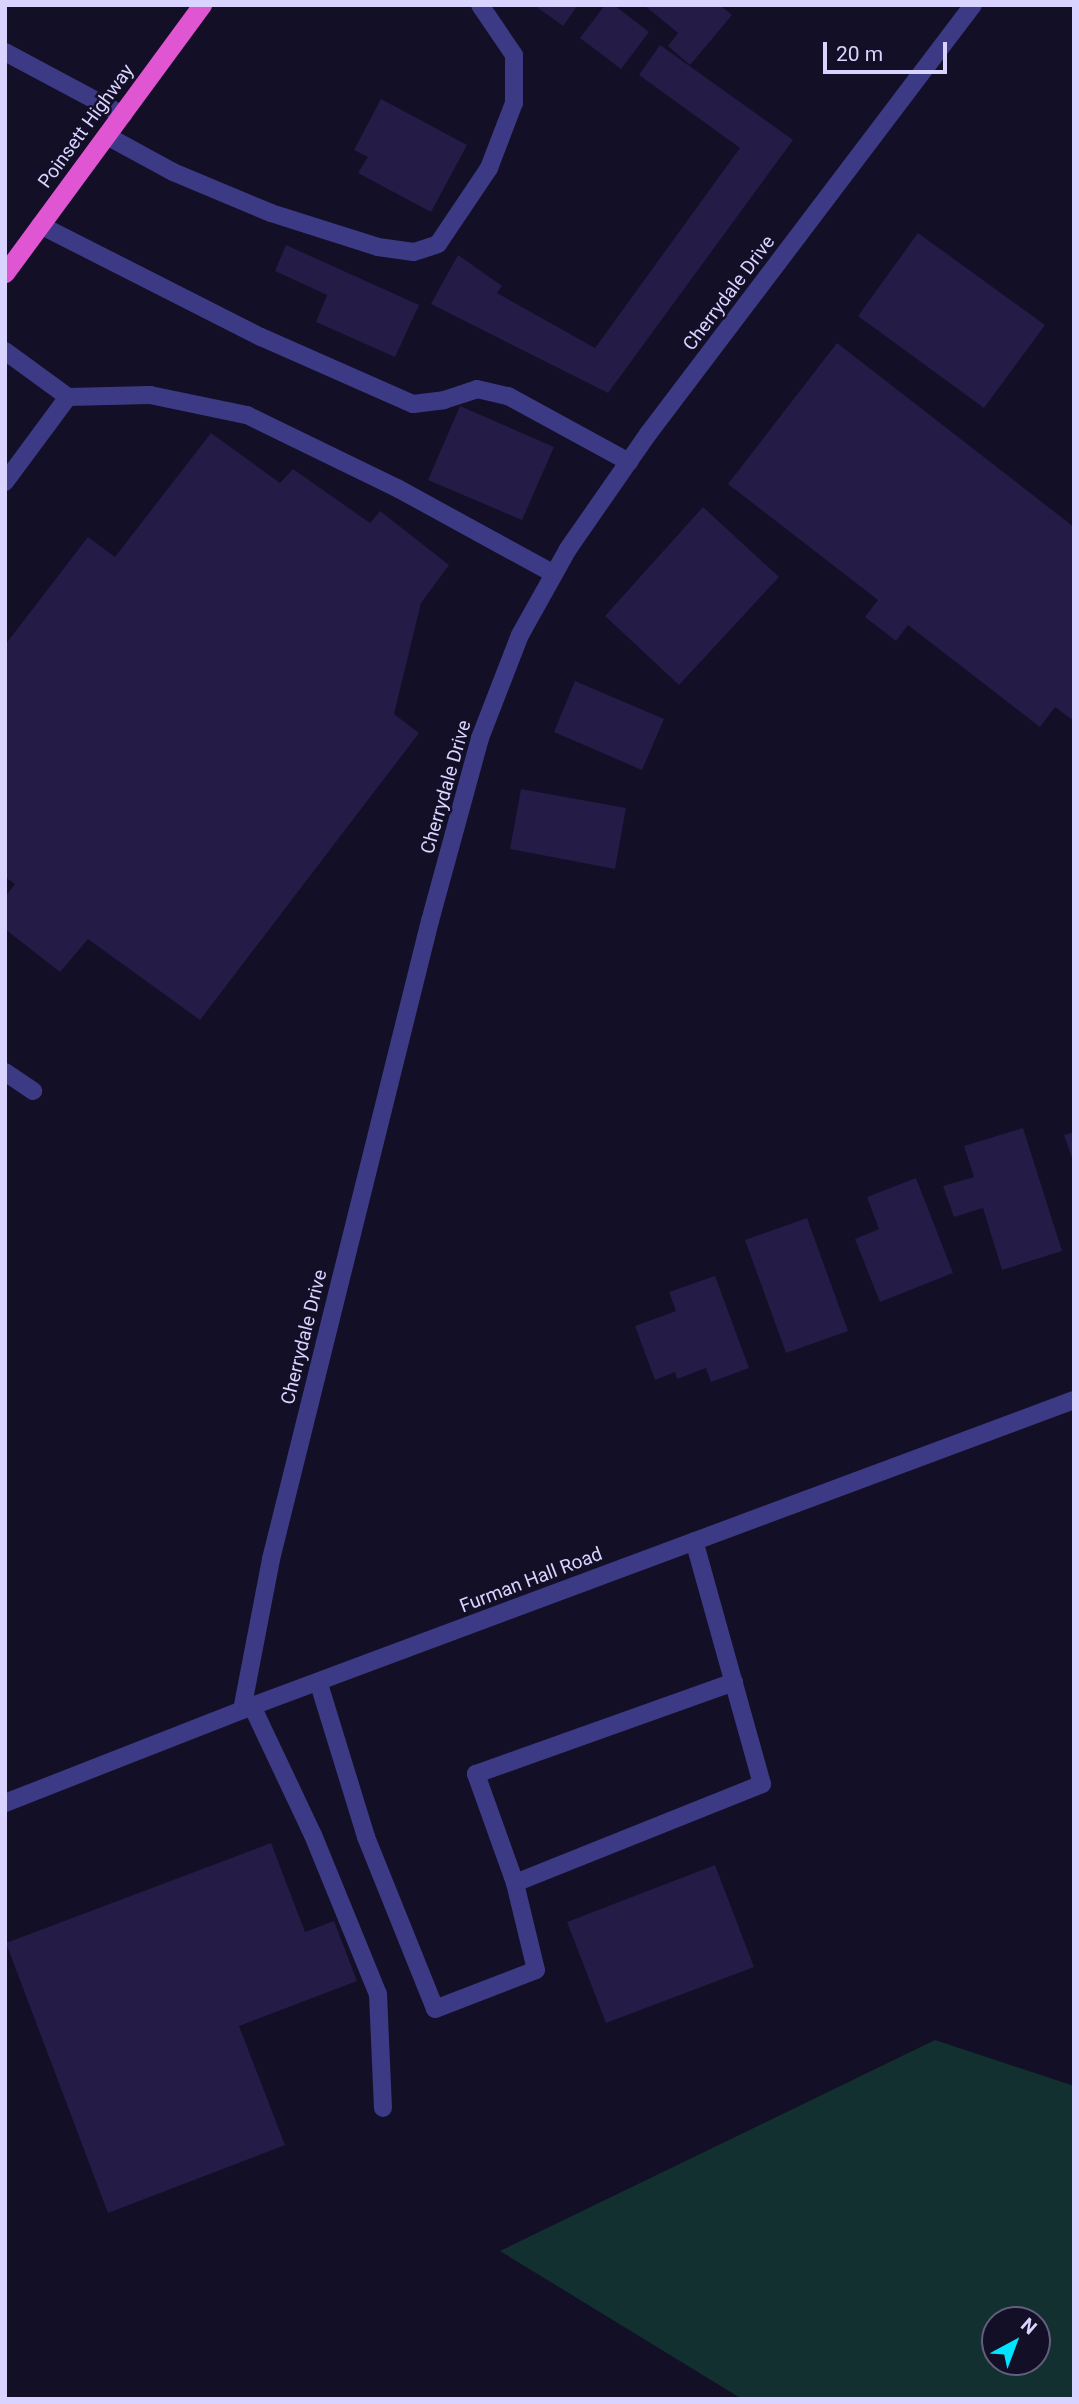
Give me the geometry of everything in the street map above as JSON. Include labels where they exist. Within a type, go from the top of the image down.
[{"type":"highway","name":"Poinsett Highway","points":[[5,273],[202,5]]},
{"type":"street","points":[[107,136],[173,172],[271,213],[377,247],[414,253],[438,244],[489,168],[514,103],[514,55],[480,5]]},
{"type":"street","name":"Cherrydale Drive","points":[[247,1708],[271,1559],[430,921],[480,738],[520,635],[568,549],[629,462],[973,5]]},
{"type":"street","points":[[5,52],[123,114]]},
{"type":"street","points":[[40,225],[261,337],[413,404],[477,389],[508,396],[629,462]]},
{"type":"street","points":[[5,351],[68,397],[150,395],[247,415],[397,488],[554,575]]},
{"type":"street","points":[[5,482],[68,397]]},
{"type":"street","points":[[5,1072],[33,1091]]},
{"type":"street","name":"Furman Hall Road","points":[[5,1803],[247,1708],[318,1684],[1074,1400]]},
{"type":"street","points":[[515,1883],[762,1784],[694,1541]]},
{"type":"street","points":[[318,1684],[366,1837],[435,2009],[536,1970],[515,1883],[476,1774],[734,1682]]},
{"type":"street","points":[[247,1708],[313,1835],[378,1994],[383,2108]]},
{"type":"green space","points":[[935,2040],[1074,2086],[1074,2399],[742,2399],[500,2251]]},
{"type":"building","points":[[534,5],[578,5],[563,26]]},
{"type":"building","points":[[605,5],[614,5],[649,32],[621,69],[580,38]]},
{"type":"building","points":[[644,5],[720,5],[732,15],[690,65],[668,46],[678,33]]},
{"type":"building","points":[[660,45],[793,140],[608,393],[431,304],[458,255],[502,286],[497,293],[595,348],[740,148],[639,75]]},
{"type":"building","points":[[381,99],[467,145],[431,212],[358,173],[368,157],[354,150]]},
{"type":"building","points":[[918,233],[1045,325],[984,408],[858,316]]},
{"type":"building","points":[[286,245],[419,305],[395,357],[316,322],[327,295],[275,271]]},
{"type":"building","points":[[837,343],[1074,527],[1074,721],[1055,707],[1040,727],[908,625],[896,641],[865,617],[878,600],[728,484]]},
{"type":"building","points":[[460,406],[554,447],[522,520],[428,480]]},
{"type":"building","points":[[211,433],[280,483],[293,469],[370,523],[380,511],[449,565],[421,603],[394,714],[419,733],[200,1020],[88,939],[60,972],[5,929],[5,897],[15,884],[5,877],[5,645],[88,537],[115,557]]},
{"type":"building","points":[[703,507],[779,577],[679,685],[605,616]]},
{"type":"building","points":[[575,681],[664,719],[642,770],[554,732]]},
{"type":"building","points":[[521,789],[626,808],[615,869],[510,849]]},
{"type":"building","points":[[1023,1128],[1062,1251],[1002,1270],[983,1208],[954,1217],[943,1186],[974,1177],[964,1146]]},
{"type":"building","points":[[1074,1132],[1074,1160],[1073,1161],[1064,1135]]},
{"type":"building","points":[[916,1178],[953,1273],[880,1302],[855,1239],[879,1229],[867,1197]]},
{"type":"building","points":[[807,1218],[848,1331],[786,1353],[745,1240]]},
{"type":"building","points":[[715,1276],[749,1368],[711,1382],[706,1368],[677,1379],[675,1372],[655,1380],[635,1326],[676,1311],[669,1292]]},
{"type":"building","points":[[271,1843],[305,1932],[334,1921],[357,1981],[239,2026],[285,2145],[108,2213],[6,1943]]},
{"type":"building","points":[[715,1865],[754,1967],[606,2023],[567,1922]]}]
